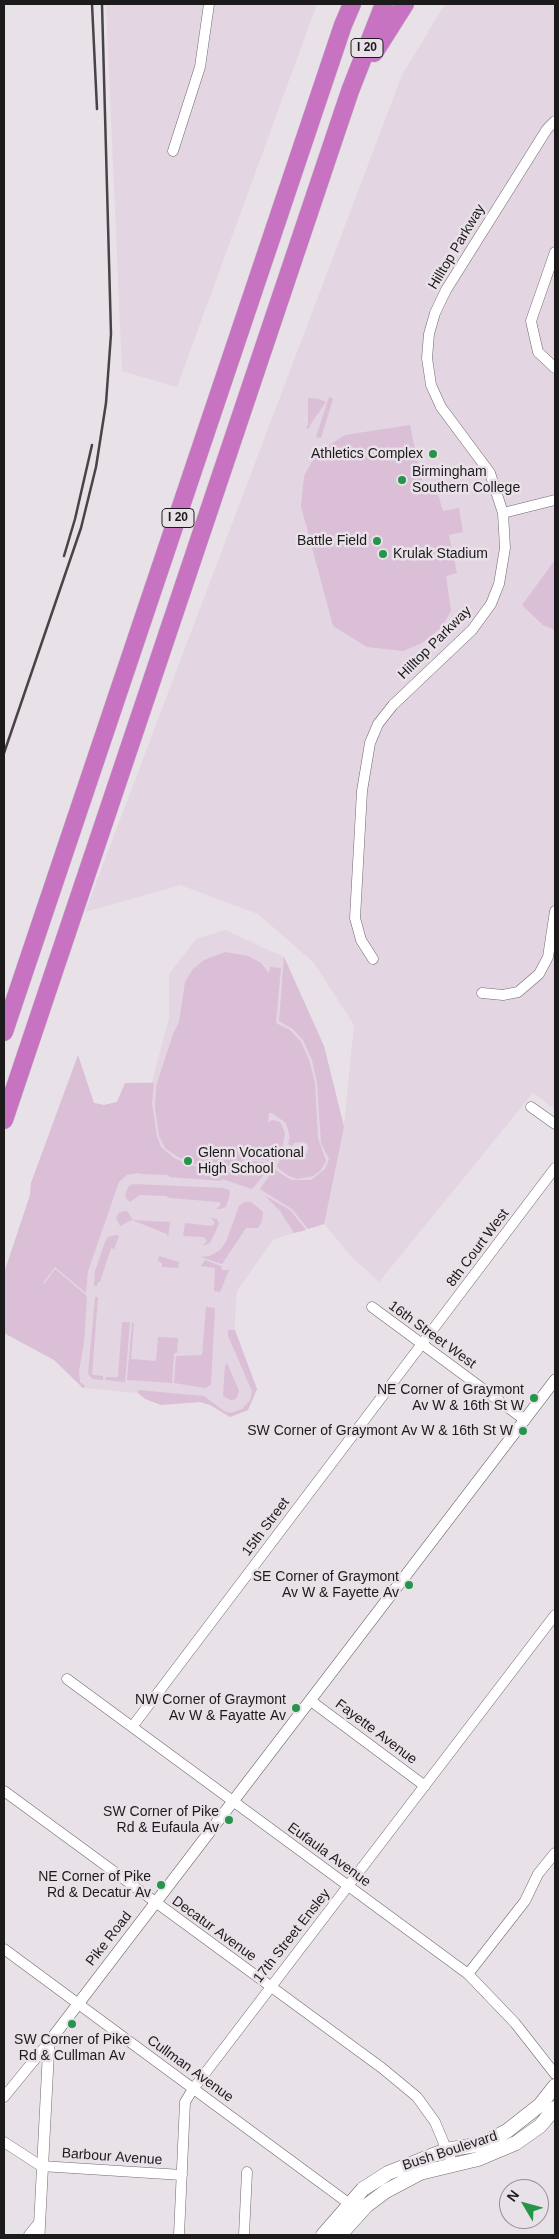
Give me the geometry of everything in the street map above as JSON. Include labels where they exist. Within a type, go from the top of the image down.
[{"type":"highway","name":"I 20","points":[[4,1032],[352,4]]},
{"type":"highway","name":"I 20","points":[[4,1120],[350,91],[384,4]]},
{"type":"highway","points":[[350,91],[405,4]]},
{"type":"main road","name":"Bush Boulevard","points":[[323,2235],[363,2189],[388,2173],[446,2150],[482,2144],[507,2132],[540,2105],[555,2086]]},
{"type":"main road","name":"Bush Boulevard","points":[[340,2235],[360,2213],[386,2191],[420,2173],[478,2159],[516,2143],[540,2126],[555,2108]]},
{"type":"street","points":[[174,151],[200,67],[209,4]]},
{"type":"street","name":"Hilltop Parkway","points":[[373,959],[361,940],[355,918],[362,791],[370,743],[378,724],[393,705],[472,630],[491,604],[499,584],[505,548],[503,513],[490,473],[441,407],[431,386],[427,358],[429,334],[435,313],[446,290],[547,129],[555,120]]},
{"type":"street","points":[[555,252],[531,321],[538,352],[555,368]]},
{"type":"street","points":[[503,513],[555,500]]},
{"type":"street","points":[[482,993],[503,994],[518,992],[539,974],[548,957],[555,911]]},
{"type":"street","points":[[531,1107],[555,1124]]},
{"type":"street","name":"8th Court West","points":[[422,1344],[555,1168]]},
{"type":"street","name":"16th Street West","points":[[372,1308],[525,1420]]},
{"type":"street","name":"15th Street","points":[[132,1728],[422,1344]]},
{"type":"street","name":"Pike Road","points":[[49,2042],[525,1420],[552,1393],[555,1380]]},
{"type":"street","name":"17th Street Ensley","points":[[179,2235],[185,2102],[193,2088],[555,1615]]},
{"type":"street","name":"Eufaula Avenue","points":[[67,1679],[233,1803],[468,1974],[515,2023],[555,2074]]},
{"type":"street","name":"Fayette Avenue","points":[[311,1701],[425,1786]]},
{"type":"street","name":"Decatur Avenue","points":[[4,1791],[382,2068],[417,2097],[435,2122],[453,2165]]},
{"type":"street","points":[[468,1974],[525,1901],[538,1874],[555,1853]]},
{"type":"street","name":"Cullman Avenue","points":[[4,1949],[360,2213]]},
{"type":"street","points":[[4,2097],[49,2042]]},
{"type":"street","points":[[29,2235],[38,2230],[49,2042]]},
{"type":"street","points":[[4,2142],[41,2166]]},
{"type":"street","name":"Barbour Avenue","points":[[41,2166],[182,2175]]},
{"type":"street","points":[[244,2235],[247,2172]]},
{"type":"shaded area","points":[[106,4],[317,4],[177,387],[122,371]]},
{"type":"shaded area","name":"Birmingham Southern College","points":[[445,4],[555,4],[555,1109],[533,1093],[379,1282],[350,1255],[324,1224],[274,1239],[237,1291],[234,1334],[257,1389],[248,1410],[230,1417],[210,1405],[200,1402],[161,1405],[145,1399],[138,1393],[83,1388],[54,1360],[4,1333],[4,1273],[30,1195],[31,1183],[78,1055],[94,1103],[104,1105],[117,1102],[125,1083],[152,1082],[169,1018],[169,974],[196,939],[225,930],[284,957],[324,1046],[344,1125],[354,1025],[314,963],[258,914],[180,885],[85,912],[402,75]]},
{"type":"shaded area","points":[[329,397],[333,399],[321,438],[316,437]]},
{"type":"shaded area","points":[[308,398],[326,402],[309,429],[306,428],[308,425]]},
{"type":"shaded area","name":"Krulak Stadium","points":[[410,425],[423,486],[435,484],[443,511],[459,508],[463,532],[449,535],[457,573],[446,576],[451,611],[442,627],[422,643],[403,651],[367,647],[333,626],[301,506],[304,476],[316,454],[345,435]]},
{"type":"shaded area","points":[[555,560],[555,630],[543,625],[522,605]]},
{"type":"shaded area","points":[[225,952],[248,956],[261,963],[269,973],[270,967],[281,968],[276,1023],[290,1030],[301,1042],[309,1060],[315,1082],[318,1138],[326,1161],[320,1171],[313,1176],[298,1179],[289,1176],[278,1168],[277,1165],[286,1150],[291,1150],[293,1154],[301,1156],[306,1155],[308,1149],[307,1144],[302,1142],[294,1143],[292,1146],[288,1144],[290,1137],[286,1123],[272,1113],[269,1113],[268,1122],[273,1120],[280,1122],[285,1133],[282,1148],[274,1163],[254,1159],[254,1153],[233,1166],[197,1165],[178,1157],[165,1148],[159,1136],[155,1108],[156,1086],[173,1034],[179,1022],[185,982],[193,969],[204,960]]},
{"type":"shaded area","points":[[284,957],[324,1046],[344,1127],[324,1224],[308,1229],[292,1209],[260,1189],[274,1169],[291,1180],[311,1180],[325,1169],[329,1159],[321,1143],[317,1083],[312,1060],[303,1040],[293,1029],[279,1021]]},
{"type":"shaded area","points":[[78,1055],[94,1103],[104,1105],[117,1102],[125,1083],[154,1083],[152,1104],[157,1136],[161,1147],[174,1158],[190,1165],[214,1169],[233,1168],[253,1161],[269,1163],[271,1166],[252,1189],[222,1179],[221,1181],[139,1173],[127,1175],[119,1182],[88,1271],[86,1293],[55,1267],[43,1283],[55,1269],[87,1296],[84,1342],[79,1371],[80,1382],[85,1386],[83,1388],[54,1360],[4,1333],[4,1273],[30,1195],[31,1183]]},
{"type":"shaded area","points":[[133,1184],[224,1188],[229,1190],[230,1194],[226,1207],[220,1209],[216,1209],[221,1204],[219,1202],[169,1198],[166,1196],[140,1195],[130,1202],[125,1194],[129,1186]]},
{"type":"shaded area","points":[[264,1195],[290,1210],[306,1230],[294,1233],[280,1211]]},
{"type":"shaded area","points":[[244,1202],[251,1202],[263,1212],[262,1221],[258,1228],[246,1228],[222,1264],[201,1257],[210,1256],[220,1250],[226,1242],[239,1206]]},
{"type":"shaded area","points":[[127,1211],[133,1220],[170,1222],[168,1238],[167,1234],[132,1220],[120,1226],[116,1218],[119,1213]]},
{"type":"shaded area","points":[[211,1218],[217,1219],[219,1224],[210,1243],[202,1246],[207,1241],[204,1237],[183,1236],[185,1223],[212,1226],[215,1223]]},
{"type":"shaded area","points":[[119,1236],[114,1249],[111,1248],[100,1282],[98,1282],[97,1286],[94,1286],[95,1271],[105,1242],[108,1237]]},
{"type":"shaded area","points":[[159,1256],[179,1262],[178,1268],[162,1267],[162,1263],[158,1261]]},
{"type":"shaded area","points":[[205,1260],[221,1266],[222,1270],[229,1270],[220,1292],[214,1291],[215,1268],[201,1266]]},
{"type":"shaded area","points":[[95,1297],[98,1297],[92,1375],[103,1376],[103,1380],[93,1379],[88,1374]]},
{"type":"shaded area","points":[[206,1307],[215,1308],[211,1385],[205,1388],[174,1383],[176,1356],[202,1355]]},
{"type":"shaded area","points":[[122,1322],[130,1322],[125,1382],[105,1380],[106,1377],[118,1377]]},
{"type":"shaded area","points":[[132,1323],[134,1323],[131,1359],[156,1361],[158,1337],[178,1338],[177,1353],[174,1353],[172,1383],[127,1380]]},
{"type":"shaded area","points":[[228,1330],[235,1330],[257,1389],[248,1410],[230,1417],[210,1405],[200,1402],[161,1405],[145,1399],[138,1393],[138,1390],[204,1396],[224,1411],[231,1413],[242,1409],[250,1400],[252,1391],[228,1336]]},
{"type":"shaded area","points":[[227,1363],[239,1391],[236,1399],[231,1400],[224,1397],[223,1394],[225,1365]]},
{"type":"railway","points":[[92,4],[97,109]]},
{"type":"railway","points":[[4,753],[81,528],[96,467],[106,403],[111,334],[102,4]]},
{"type":"railway","points":[[64,556],[75,519],[92,445]]},
{"type":"place","name":"Athletics Complex","points":[[433,454]]},
{"type":"place","name":"Birmingham Southern College","points":[[402,480]]},
{"type":"place","name":"Battle Field","points":[[377,541]]},
{"type":"place","name":"Krulak Stadium","points":[[383,554]]},
{"type":"place","name":"Glenn Vocational High School","points":[[188,1161]]},
{"type":"place","name":"NE Corner of Graymont Av W & 16th St W","points":[[534,1398]]},
{"type":"place","name":"SW Corner of Graymont Av W & 16th St W","points":[[523,1431]]},
{"type":"place","name":"SE Corner of Graymont Av W & Fayette Av","points":[[409,1585]]},
{"type":"place","name":"NW Corner of Graymont Av W & Fayatte Av","points":[[296,1708]]},
{"type":"place","name":"SW Corner of Pike Rd & Eufaula Av","points":[[229,1820]]},
{"type":"place","name":"NE Corner of Pike Rd & Decatur Av","points":[[161,1885]]},
{"type":"place","name":"SW Corner of Pike Rd & Cullman Av","points":[[72,2024]]}]
